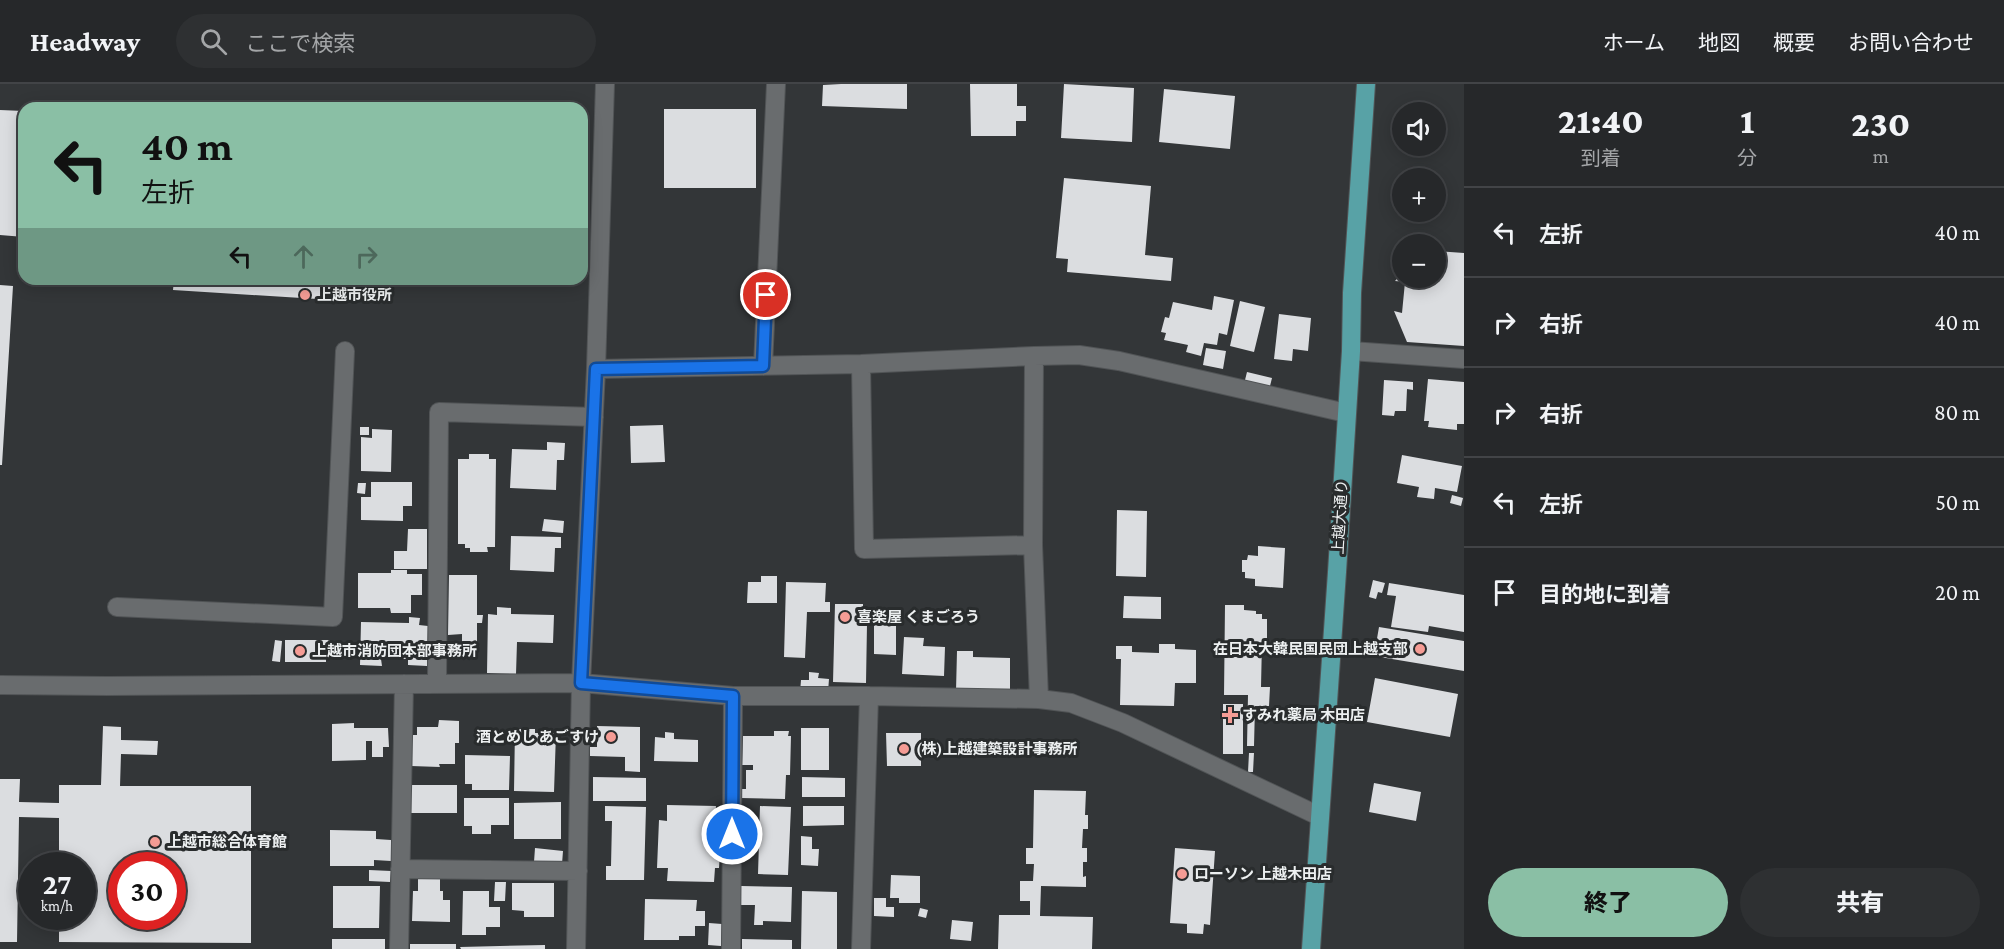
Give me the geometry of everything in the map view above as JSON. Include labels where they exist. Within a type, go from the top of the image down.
[{"type":"main road","name":"上越大通り","points":[[1311,949],[1351,351],[1352,293],[1366,84]]},
{"type":"street","points":[[576,949],[581,683],[596,369],[605,84]]},
{"type":"street","points":[[763,366],[776,84]]},
{"type":"street","points":[[117,607],[333,617],[345,351]]},
{"type":"street","points":[[1351,351],[1464,359]]},
{"type":"street","points":[[596,369],[861,364],[1079,355],[1119,361],[1346,413]]},
{"type":"street","points":[[1034,356],[1034,545],[1039,699]]},
{"type":"street","points":[[861,364],[864,549],[1034,545]]},
{"type":"street","points":[[437,683],[439,412],[594,417]]},
{"type":"street","points":[[0,685],[581,683],[733,696],[1039,699],[1071,703],[1123,723],[1319,816]]},
{"type":"street","points":[[399,949],[404,684]]},
{"type":"street","points":[[731,949],[733,696]]},
{"type":"street","points":[[861,949],[869,696]]},
{"type":"street","points":[[400,869],[578,871]]},
{"type":"building","points":[[907,84],[907,109],[822,106],[823,85]]},
{"type":"building","points":[[970,84],[1017,84],[1017,106],[1026,106],[1026,121],[1016,121],[1016,136],[971,136]]},
{"type":"building","points":[[1064,84],[1134,88],[1132,142],[1061,138]]},
{"type":"building","points":[[1164,89],[1235,96],[1230,149],[1159,142]]},
{"type":"building","points":[[664,109],[756,109],[756,188],[664,188]]},
{"type":"building","points":[[0,110],[18,111],[18,236],[0,235]]},
{"type":"building","points":[[1064,178],[1151,186],[1145,255],[1173,258],[1171,281],[1067,272],[1068,259],[1056,258]]},
{"type":"building","points":[[1446,252],[1464,253],[1464,346],[1407,342],[1394,311],[1402,313],[1404,288],[1446,288]]},
{"type":"building","points":[[0,285],[13,286],[2,465],[0,465]]},
{"type":"building","name":"上越市役所","points":[[173,285],[350,285],[349,301],[173,290]]},
{"type":"building","points":[[1214,296],[1234,300],[1227,335],[1219,333],[1217,345],[1204,343],[1201,356],[1186,352],[1188,345],[1164,340],[1166,333],[1161,332],[1165,317],[1169,318],[1173,302],[1212,310]]},
{"type":"building","points":[[1240,301],[1265,307],[1254,352],[1230,346]]},
{"type":"building","points":[[1279,314],[1311,318],[1308,351],[1293,349],[1292,361],[1274,359]]},
{"type":"building","points":[[1206,348],[1226,351],[1223,369],[1203,365]]},
{"type":"building","points":[[1247,372],[1272,378],[1269,390],[1244,384]]},
{"type":"building","points":[[1428,379],[1464,382],[1464,424],[1457,424],[1457,430],[1428,427],[1429,421],[1424,421]]},
{"type":"building","points":[[1384,380],[1413,382],[1413,390],[1407,389],[1406,411],[1395,411],[1394,416],[1382,415]]},
{"type":"building","points":[[663,425],[665,462],[631,463],[630,426]]},
{"type":"building","points":[[360,427],[369,427],[369,435],[360,435]]},
{"type":"building","points":[[372,429],[392,430],[391,472],[361,471],[361,437],[372,438]]},
{"type":"building","points":[[547,442],[565,443],[564,460],[557,460],[556,490],[510,488],[512,449],[547,450]]},
{"type":"building","points":[[469,454],[489,454],[489,459],[496,459],[495,547],[487,547],[488,552],[470,552],[470,548],[465,548],[465,544],[458,544],[458,459],[469,459]]},
{"type":"building","points":[[1402,455],[1462,466],[1457,492],[1435,488],[1434,499],[1417,497],[1419,487],[1397,483]]},
{"type":"building","points":[[371,482],[412,482],[412,506],[403,506],[403,521],[361,520],[361,497],[371,497]]},
{"type":"building","points":[[358,483],[366,483],[365,494],[357,493]]},
{"type":"building","points":[[1452,495],[1463,498],[1461,506],[1450,503]]},
{"type":"building","points":[[1117,510],[1147,511],[1146,577],[1116,576]]},
{"type":"building","points":[[544,519],[564,521],[563,533],[542,531]]},
{"type":"building","points":[[408,529],[427,529],[427,569],[394,569],[394,551],[407,551]]},
{"type":"building","points":[[511,536],[561,537],[561,548],[555,548],[554,572],[510,570]]},
{"type":"building","points":[[1258,546],[1285,548],[1283,588],[1255,586],[1255,579],[1245,578],[1245,572],[1242,572],[1242,560],[1247,560],[1248,555],[1258,556]]},
{"type":"building","points":[[391,570],[407,570],[407,574],[422,574],[422,595],[411,595],[411,613],[391,613],[390,608],[358,608],[358,573],[391,573]]},
{"type":"building","points":[[449,575],[477,575],[477,615],[483,615],[482,623],[477,623],[477,642],[462,642],[462,634],[448,635]]},
{"type":"building","points":[[761,576],[777,576],[777,603],[747,603],[748,582],[761,582]]},
{"type":"building","points":[[1373,580],[1385,583],[1382,593],[1378,592],[1376,599],[1369,597]]},
{"type":"building","points":[[786,582],[826,583],[825,602],[830,602],[830,612],[807,612],[805,658],[784,657]]},
{"type":"building","points":[[1389,583],[1464,595],[1464,632],[1429,626],[1428,632],[1391,627],[1396,596],[1387,595]]},
{"type":"building","points":[[1124,596],[1161,597],[1161,619],[1123,618]]},
{"type":"building","points":[[835,604],[863,604],[863,624],[867,624],[866,683],[833,682]]},
{"type":"building","points":[[1225,605],[1244,605],[1244,610],[1256,611],[1256,614],[1262,614],[1262,619],[1267,619],[1267,641],[1262,641],[1261,687],[1270,687],[1269,706],[1255,706],[1254,746],[1247,746],[1248,695],[1224,695]]},
{"type":"building","points":[[497,607],[511,608],[511,614],[554,615],[553,643],[517,642],[516,674],[487,673],[488,614],[497,615]]},
{"type":"building","points":[[409,617],[420,618],[419,625],[428,626],[427,666],[408,665],[408,659],[381,659],[382,666],[360,665],[361,622],[409,623]]},
{"type":"building","points":[[874,623],[896,623],[896,655],[874,654]]},
{"type":"building","name":"在日本大韓民国民団上越支部","points":[[1379,627],[1464,641],[1464,671],[1374,656]]},
{"type":"building","points":[[904,637],[924,638],[923,646],[945,647],[944,676],[902,674]]},
{"type":"building","points":[[275,640],[282,641],[280,662],[272,661]]},
{"type":"building","points":[[285,640],[332,640],[331,652],[326,651],[326,662],[285,662]]},
{"type":"building","points":[[1159,644],[1175,644],[1175,649],[1196,650],[1196,683],[1175,683],[1174,706],[1120,705],[1121,659],[1116,659],[1116,646],[1132,646],[1132,652],[1159,653]]},
{"type":"building","points":[[957,651],[973,651],[973,657],[1010,658],[1010,692],[956,691]]},
{"type":"building","points":[[809,672],[819,673],[818,678],[829,679],[828,692],[800,693],[801,680],[809,680]]},
{"type":"building","points":[[1375,678],[1458,694],[1450,737],[1367,722]]},
{"type":"building","points":[[1223,704],[1243,704],[1243,754],[1223,754]]},
{"type":"building","points":[[439,720],[459,721],[459,743],[455,743],[455,764],[439,764],[440,767],[411,766],[411,735],[417,735],[417,727],[438,727]]},
{"type":"building","points":[[354,723],[354,728],[388,728],[389,747],[383,747],[383,757],[372,757],[372,741],[366,741],[366,760],[332,761],[332,724]]},
{"type":"building","name":"上越市総合体育館","points":[[103,726],[121,727],[121,740],[158,741],[157,755],[121,754],[120,786],[251,786],[251,943],[59,942],[59,930],[96,930],[96,852],[59,852],[59,818],[19,817],[17,942],[0,942],[0,779],[20,779],[19,802],[59,803],[59,785],[101,785]]},
{"type":"building","points":[[597,726],[640,727],[640,772],[625,771],[625,757],[590,756],[590,747],[597,747]]},
{"type":"building","points":[[801,728],[829,728],[829,770],[801,770]]},
{"type":"building","points":[[515,729],[535,729],[535,733],[556,733],[554,792],[514,791]]},
{"type":"building","points":[[774,731],[789,731],[788,736],[791,736],[790,775],[786,775],[785,799],[741,798],[741,789],[746,789],[746,770],[753,770],[753,765],[742,765],[743,736],[774,736]]},
{"type":"building","points":[[665,732],[674,733],[674,739],[698,740],[698,762],[654,761],[655,737],[665,738]]},
{"type":"building","name":"(株)上越建築設計事務所","points":[[886,733],[921,733],[921,766],[887,766]]},
{"type":"building","points":[[1249,753],[1254,753],[1253,772],[1248,772]]},
{"type":"building","points":[[465,755],[510,756],[509,790],[472,790],[472,784],[465,784]]},
{"type":"building","points":[[593,777],[646,778],[646,801],[593,801]]},
{"type":"building","points":[[802,777],[845,778],[845,797],[802,797]]},
{"type":"building","points":[[1374,783],[1421,792],[1416,821],[1369,812]]},
{"type":"building","points":[[410,785],[457,785],[457,813],[411,813]]},
{"type":"building","points":[[1034,790],[1086,791],[1085,815],[1088,815],[1088,829],[1083,829],[1082,848],[1087,848],[1087,862],[1083,862],[1086,887],[1041,886],[1040,916],[1093,917],[1092,949],[998,949],[999,915],[1030,915],[1030,901],[1020,901],[1020,881],[1033,881],[1034,864],[1026,864],[1026,848],[1033,848]]},
{"type":"building","points":[[464,798],[509,798],[509,825],[491,825],[491,834],[472,834],[472,826],[464,826]]},
{"type":"building","points":[[561,802],[561,839],[514,839],[514,803]]},
{"type":"building","points":[[667,805],[716,806],[715,820],[719,820],[719,837],[713,837],[712,853],[720,853],[719,868],[715,868],[714,882],[667,881],[668,868],[657,868],[659,820],[667,821]]},
{"type":"building","points":[[605,806],[646,807],[644,880],[606,880],[606,866],[611,866],[612,821],[605,821]]},
{"type":"building","points":[[760,806],[791,807],[788,875],[758,874],[759,842],[754,842],[754,834],[759,835]]},
{"type":"building","points":[[803,806],[844,806],[844,825],[803,826]]},
{"type":"building","points":[[330,830],[376,831],[376,839],[391,840],[391,861],[374,860],[374,866],[330,866]]},
{"type":"building","points":[[801,836],[812,837],[812,849],[819,849],[818,866],[801,865]]},
{"type":"building","points":[[535,848],[563,851],[562,864],[534,862]]},
{"type":"building","points":[[1175,848],[1215,851],[1210,925],[1204,924],[1203,934],[1187,933],[1187,924],[1170,923]]},
{"type":"building","points":[[369,870],[391,871],[390,882],[369,881]]},
{"type":"building","points":[[891,875],[920,876],[920,903],[899,903],[899,898],[890,898]]},
{"type":"building","points":[[418,879],[440,879],[443,900],[450,900],[450,922],[412,921],[413,891],[418,891]]},
{"type":"building","points":[[495,882],[506,882],[505,901],[494,901]]},
{"type":"building","points":[[512,883],[554,883],[554,917],[524,917],[524,911],[512,910]]},
{"type":"building","points":[[333,886],[380,886],[379,928],[333,928]]},
{"type":"building","points":[[741,886],[792,887],[791,922],[763,921],[763,925],[754,925],[755,905],[740,905]]},
{"type":"building","points":[[463,891],[489,891],[489,907],[500,907],[500,927],[486,927],[486,935],[462,935]]},
{"type":"building","points":[[802,891],[837,892],[837,949],[801,949]]},
{"type":"building","points":[[874,898],[886,898],[886,907],[894,907],[894,917],[874,916]]},
{"type":"building","points":[[645,899],[697,900],[696,911],[705,911],[705,926],[695,926],[695,936],[679,936],[679,940],[644,940]]},
{"type":"building","points":[[920,908],[928,910],[926,918],[918,916]]},
{"type":"building","points":[[952,920],[973,922],[971,941],[950,939]]},
{"type":"building","points":[[709,923],[722,924],[721,946],[708,945]]},
{"type":"building","points":[[332,939],[385,939],[385,949],[332,949]]},
{"type":"building","points":[[742,939],[792,940],[792,949],[742,949]]},
{"type":"building","points":[[410,944],[456,944],[456,949],[410,949]]},
{"type":"building","points":[[545,945],[545,949],[461,949],[460,947]]},
{"type":"place","name":"上越市役所","points":[[305,295]]},
{"type":"place","name":"喜楽屋 くまごろう","points":[[845,617]]},
{"type":"place","name":"在日本大韓民国民団上越支部","points":[[1420,649]]},
{"type":"place","name":"上越市消防団本部事務所","points":[[300,651]]},
{"type":"place","name":"すみれ薬局 木田店","points":[[1230,715]]},
{"type":"place","name":"酒とめし あごすけ","points":[[611,737]]},
{"type":"place","name":"(株)上越建築設計事務所","points":[[904,749]]},
{"type":"place","name":"上越市総合体育館","points":[[155,842]]},
{"type":"place","name":"ローソン 上越木田店","points":[[1182,874]]},
{"type":"route","points":[[732,834],[733,696],[581,683],[596,369],[763,366],[766,295]]}]
